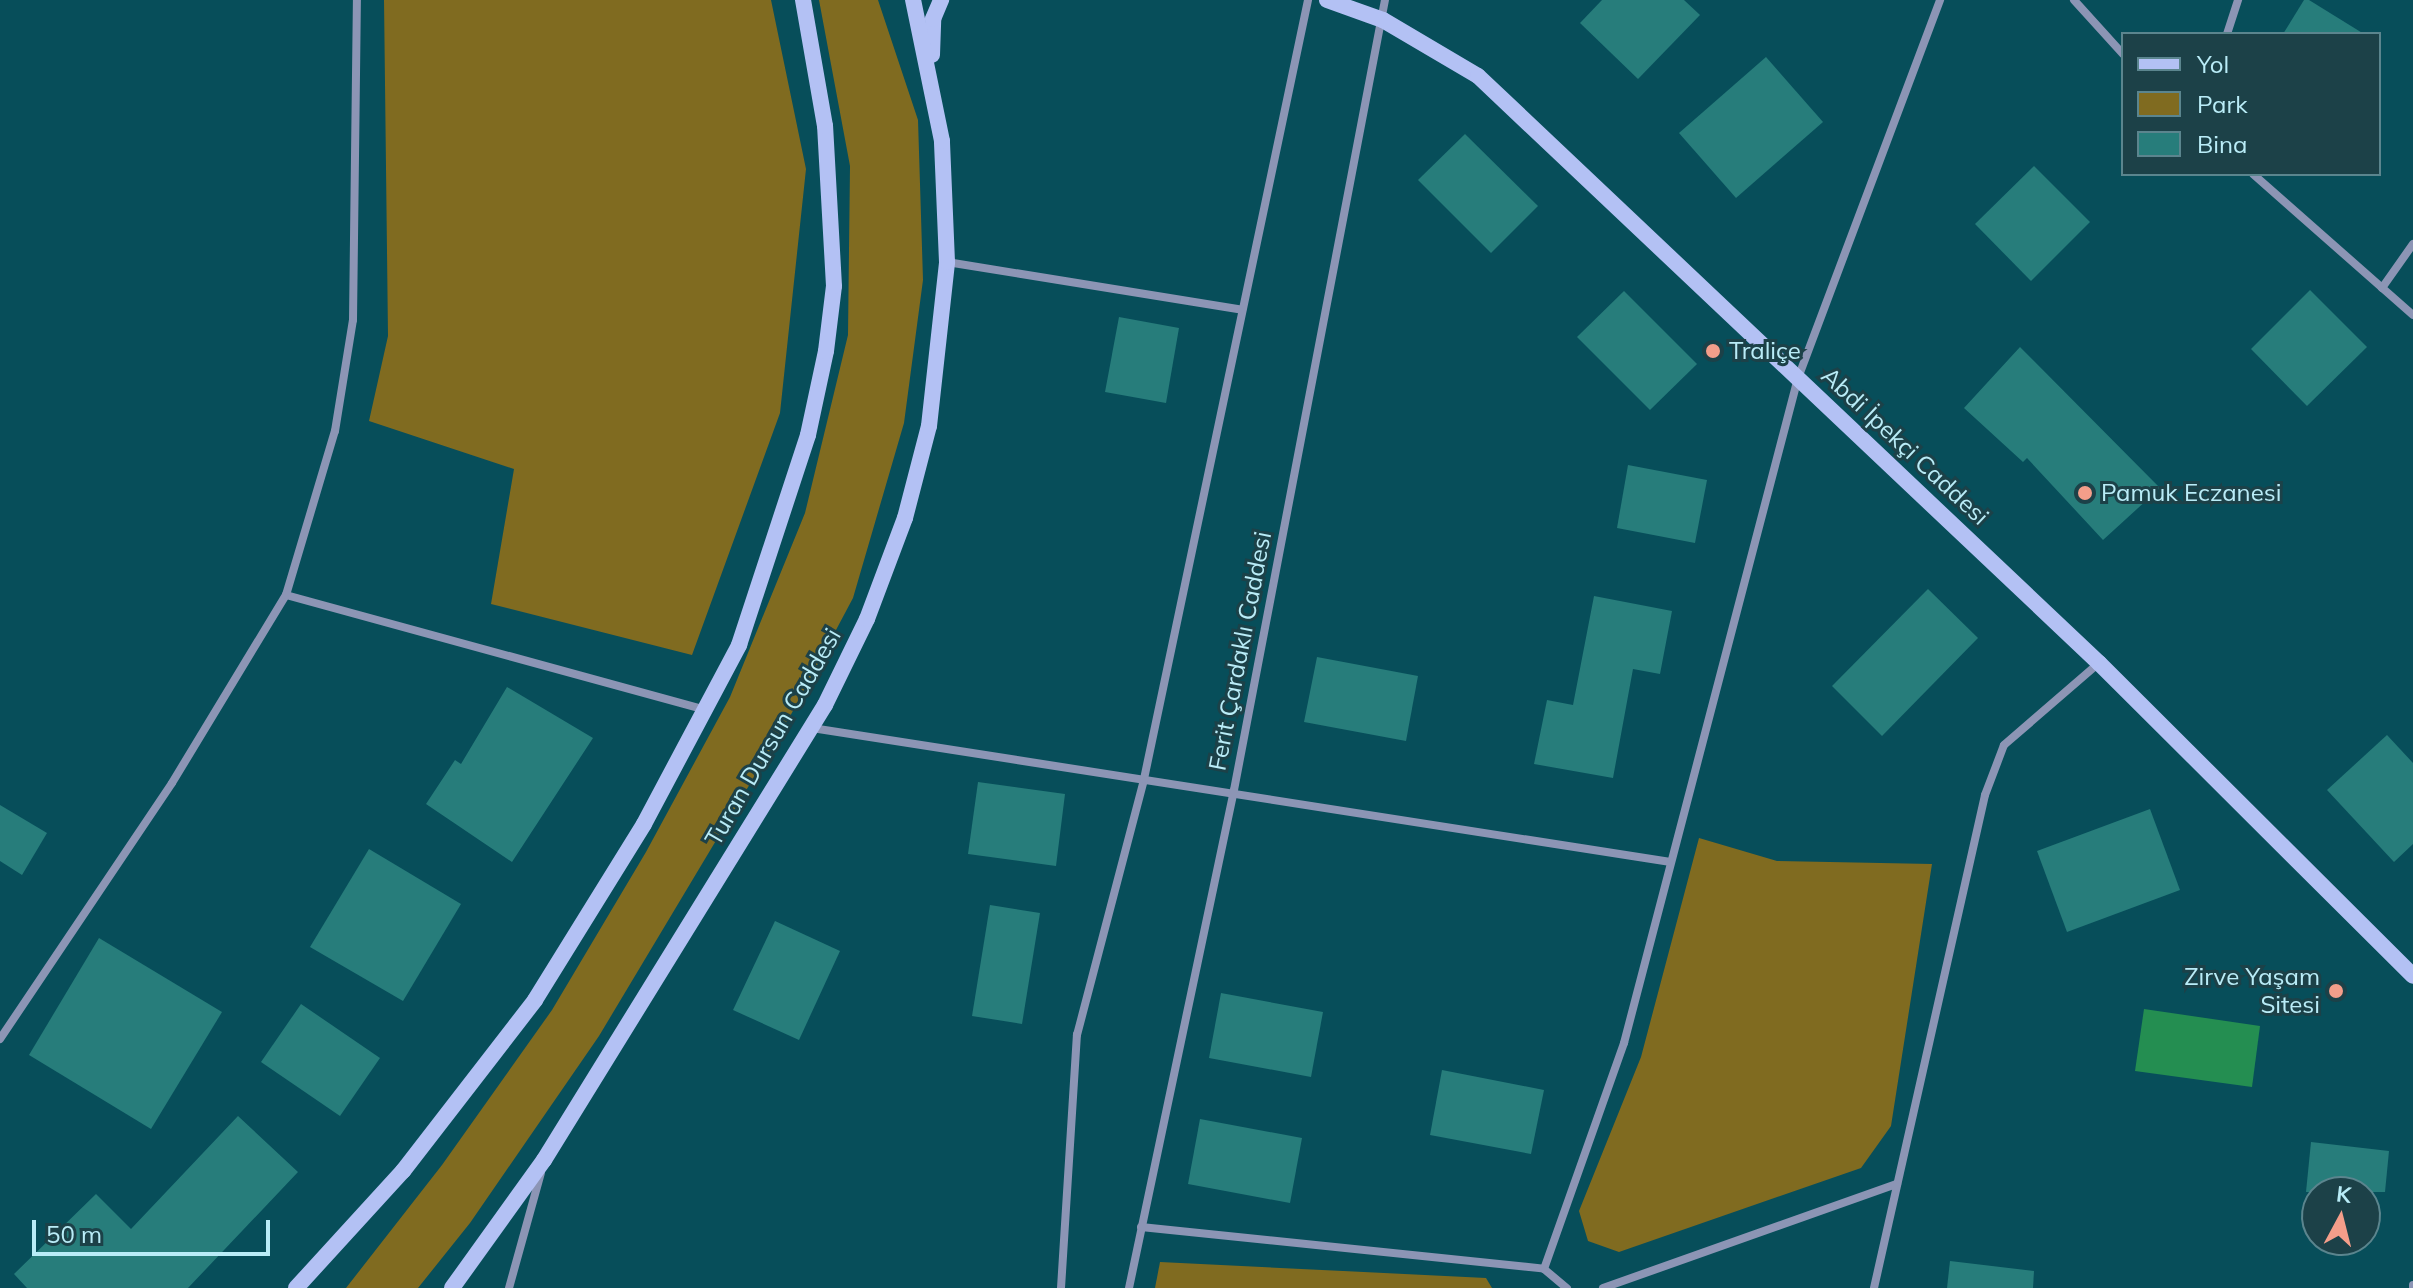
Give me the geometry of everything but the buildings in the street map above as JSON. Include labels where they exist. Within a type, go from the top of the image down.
[{"type":"main road","points":[[296,1288],[403,1171],[535,1000],[644,824],[739,645],[774,547],[826,351],[834,286],[830,179],[803,0]]},
{"type":"main road","name":"Turan Dursun Caddesi","points":[[452,1288],[544,1160],[811,728],[867,619],[905,518],[929,426],[947,262],[942,141],[913,0]]},
{"type":"main road","points":[[931,76],[933,19],[941,0]]},
{"type":"main road","name":"Abdi İpekçi Caddesi","points":[[1327,0],[1383,20],[1478,76],[2099,663],[2413,976]]},
{"type":"street","points":[[0,1039],[172,783],[286,595],[335,431],[353,320],[357,0]]},
{"type":"street","points":[[1061,1288],[1077,1035],[1144,779],[1308,0]]},
{"type":"street","name":"Ferit Çardaklı Caddesi","points":[[1129,1288],[1234,790],[1385,0]]},
{"type":"street","points":[[1544,1269],[1624,1043],[1798,378],[1940,0]]},
{"type":"street","points":[[2074,0],[2121,52]]},
{"type":"street","points":[[2228,32],[2238,0]]},
{"type":"street","points":[[2255,176],[2413,315]]},
{"type":"street","points":[[2382,288],[2413,244]]},
{"type":"street","points":[[947,262],[1242,310]]},
{"type":"street","points":[[286,595],[706,710]]},
{"type":"street","points":[[1874,1288],[1985,795],[2004,745],[2099,663]]},
{"type":"street","points":[[811,728],[1234,790],[1671,862]]},
{"type":"street","points":[[509,1288],[544,1160]]},
{"type":"street","points":[[1603,1288],[1897,1184]]},
{"type":"street","points":[[1141,1227],[1544,1269],[1563,1287]]},
{"type":"green space","points":[[384,0],[771,0],[806,169],[780,413],[692,655],[491,604],[514,469],[369,421],[388,336]]},
{"type":"green space","points":[[819,0],[878,0],[918,120],[923,280],[904,423],[853,598],[787,722],[599,1036],[470,1223],[418,1288],[346,1288],[442,1165],[552,1010],[646,852],[730,697],[805,513],[848,335],[850,166]]},
{"type":"green space","points":[[1699,838],[1777,861],[1932,864],[1891,1126],[1861,1168],[1619,1252],[1588,1241],[1579,1211],[1641,1057]]},
{"type":"green space","points":[[1160,1262],[1486,1278],[1492,1288],[1155,1288]]},
{"type":"shaded area","points":[[2144,1009],[2260,1026],[2252,1087],[2135,1071]]},
{"type":"place","name":"Traliçe","points":[[1713,351]]},
{"type":"place","name":"Pamuk Eczanesi","points":[[2085,493]]},
{"type":"place","name":"Zirve Yaşam Sitesi","points":[[2336,991]]}]
